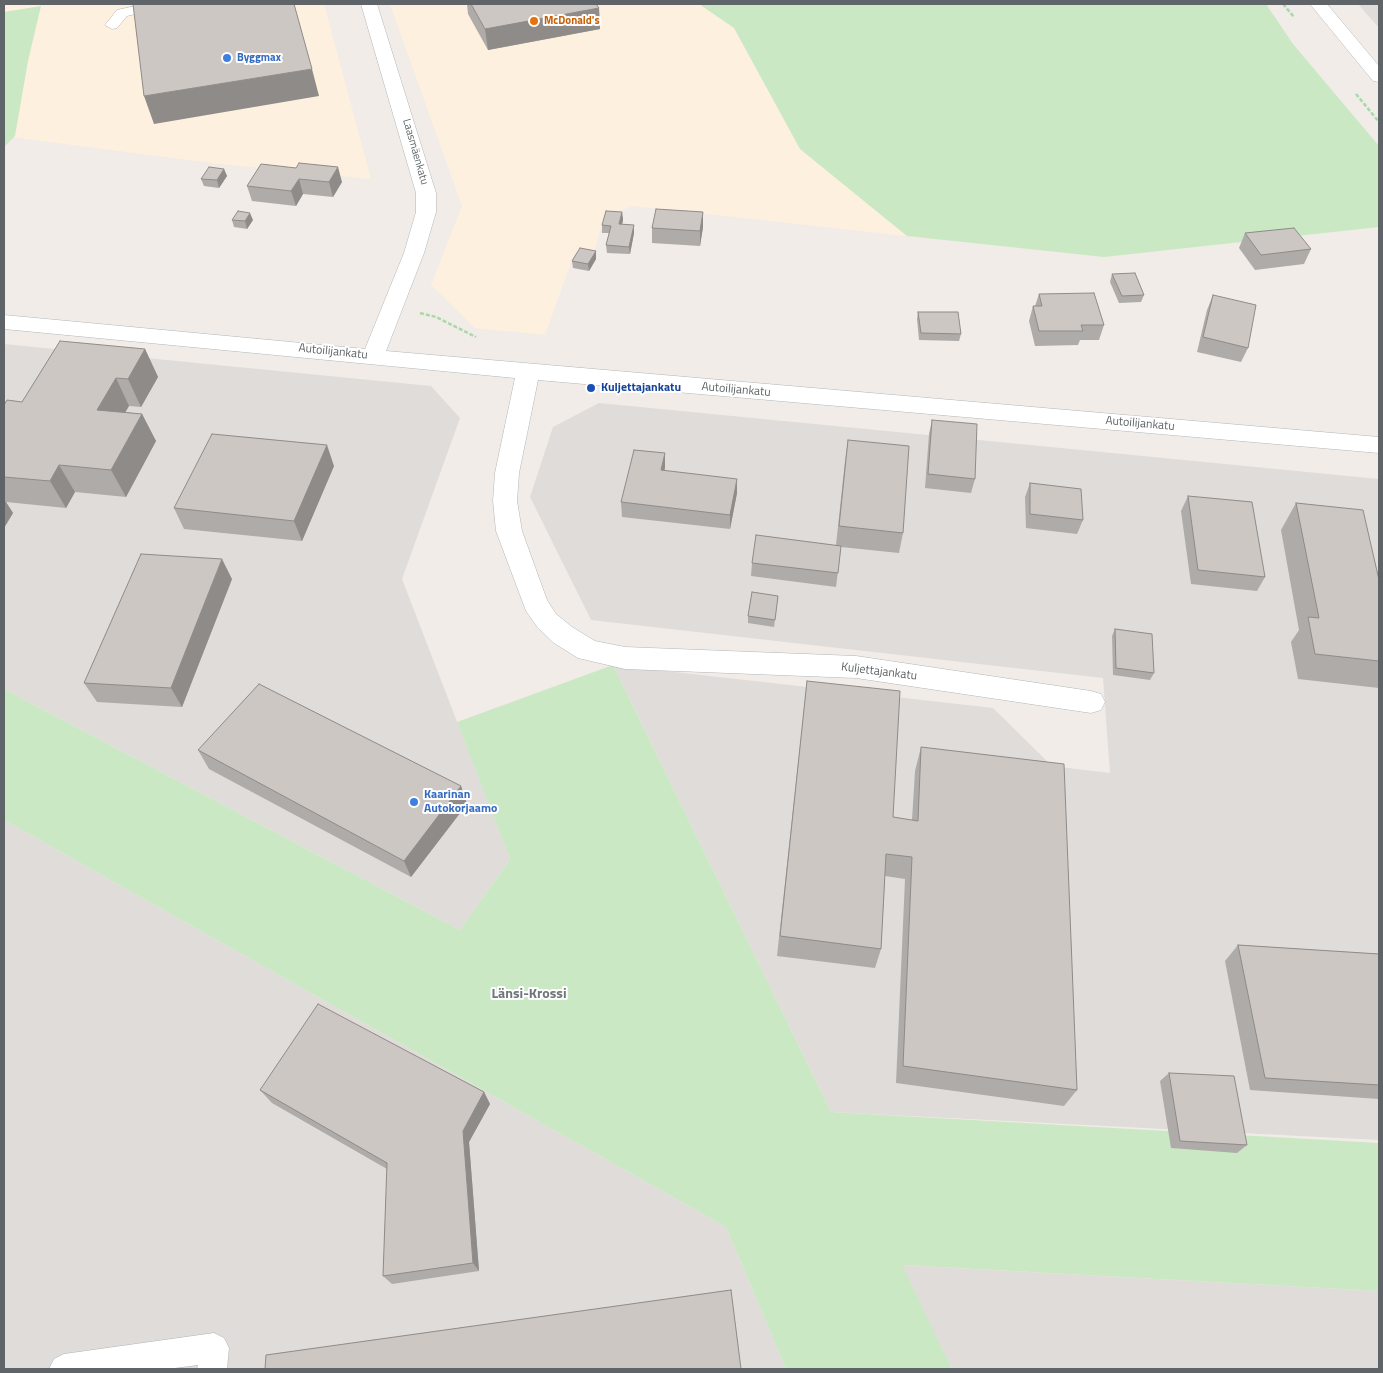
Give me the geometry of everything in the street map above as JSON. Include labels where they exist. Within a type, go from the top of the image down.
[{"type":"street","name":"Laasmäenkatu","points":[[369,4],[426,193],[426,212],[414,253],[373,356]]},
{"type":"street","points":[[1318,4],[1379,77]]},
{"type":"street","name":"Autoilijankatu","points":[[4,322],[528,372],[1379,445]]},
{"type":"street","name":"Kuljettajankatu","points":[[528,372],[507,473],[505,501],[509,531],[535,604],[546,621],[563,635],[588,650],[626,658],[856,667],[1090,702]]},
{"type":"lane","points":[[112,25],[122,13],[160,4]]},
{"type":"lane","points":[[64,1369],[214,1348],[212,1369]]},
{"type":"shaded area","points":[[4,4],[324,4],[371,179],[211,163],[4,136]]},
{"type":"shaded area","points":[[390,4],[699,4],[734,28],[800,149],[907,236],[633,206],[604,217],[594,252],[575,251],[545,335],[475,328],[431,285],[462,206]]},
{"type":"shaded area","points":[[1358,4],[1379,4],[1379,28]]},
{"type":"shaded area","points":[[4,344],[431,386],[460,418],[402,579],[510,859],[460,930],[4,689]]},
{"type":"shaded area","points":[[599,403],[1379,479],[1379,1140],[831,1112],[613,665],[993,708],[1052,766],[1110,773],[1103,678],[591,620],[530,497],[553,427]]},
{"type":"shaded area","points":[[4,820],[726,1227],[786,1369],[4,1369]]},
{"type":"shaded area","points":[[901,1265],[1379,1291],[1379,1369],[952,1369]]},
{"type":"green space","points":[[699,4],[1266,4],[1293,44],[1379,146],[1379,227],[1104,257],[907,236],[800,149],[734,28]]},
{"type":"green space","points":[[41,6],[28,61],[15,136],[4,147],[4,12]]},
{"type":"green space","points":[[613,665],[831,1112],[1379,1143],[1379,1291],[902,1265],[952,1369],[786,1369],[726,1227],[4,820],[4,689],[460,930],[510,859],[457,722]]},
{"type":"building","name":"Byggmax","points":[[133,4],[294,4],[312,69],[144,96]]},
{"type":"building","points":[[471,4],[596,4],[599,8],[485,29]]},
{"type":"building","points":[[299,163],[338,167],[329,182],[299,179],[291,191],[247,186],[261,164],[296,168]]},
{"type":"building","points":[[209,167],[224,169],[217,180],[201,179]]},
{"type":"building","points":[[656,209],[703,212],[700,231],[652,228]]},
{"type":"building","points":[[238,211],[250,213],[245,221],[232,220]]},
{"type":"building","points":[[606,211],[622,212],[619,224],[634,225],[629,247],[606,245],[611,226],[602,225]]},
{"type":"building","points":[[1294,228],[1311,249],[1261,255],[1245,233]]},
{"type":"building","points":[[580,248],[596,251],[588,264],[572,261]]},
{"type":"building","points":[[1135,273],[1144,295],[1122,296],[1112,274]]},
{"type":"building","points":[[1094,293],[1104,325],[1081,325],[1083,331],[1039,331],[1033,306],[1042,306],[1039,294]]},
{"type":"building","points":[[1213,295],[1256,305],[1248,348],[1203,337]]},
{"type":"building","points":[[918,312],[958,312],[961,334],[921,333]]},
{"type":"building","points":[[60,341],[145,349],[128,379],[116,378],[97,410],[142,414],[111,470],[59,465],[50,481],[4,477],[4,405],[7,400],[22,402]]},
{"type":"building","points":[[932,420],[977,424],[975,479],[928,474]]},
{"type":"building","points":[[212,434],[327,445],[294,521],[174,508]]},
{"type":"building","points":[[848,440],[909,446],[903,533],[839,526]]},
{"type":"building","points":[[634,450],[665,453],[661,470],[737,479],[730,515],[621,502]]},
{"type":"building","points":[[1030,483],[1081,489],[1083,520],[1030,514]]},
{"type":"building","points":[[1188,496],[1252,502],[1265,577],[1198,570]]},
{"type":"building","points":[[1296,503],[1363,510],[1379,580],[1379,661],[1315,654],[1308,617],[1319,618]]},
{"type":"building","points":[[756,535],[841,546],[838,573],[752,563]]},
{"type":"building","points":[[141,554],[222,559],[171,688],[84,683]]},
{"type":"building","points":[[752,592],[778,596],[775,620],[748,616]]},
{"type":"building","points":[[1115,629],[1152,634],[1154,673],[1116,668]]},
{"type":"building","points":[[807,681],[900,691],[893,817],[918,821],[921,747],[1064,764],[1077,1090],[903,1066],[912,857],[886,854],[881,949],[780,936]]},
{"type":"building","points":[[259,684],[461,786],[404,861],[198,750]]},
{"type":"building","points":[[1238,945],[1379,954],[1379,1085],[1265,1078]]},
{"type":"building","points":[[318,1004],[484,1092],[463,1131],[473,1263],[383,1276],[387,1163],[260,1090]]},
{"type":"building","points":[[1169,1073],[1234,1076],[1247,1145],[1180,1141]]},
{"type":"building","points":[[731,1290],[741,1369],[265,1369],[266,1355]]},
{"type":"place","name":"McDonald's","points":[[534,21]]},
{"type":"place","name":"Byggmax","points":[[227,58]]},
{"type":"place","name":"Kuljettajankatu","points":[[591,388]]},
{"type":"place","name":"Kaarinan Autokorjaamo","points":[[414,802]]},
{"type":"district","name":"Länsi-Krossi","points":[[529,995]]}]
